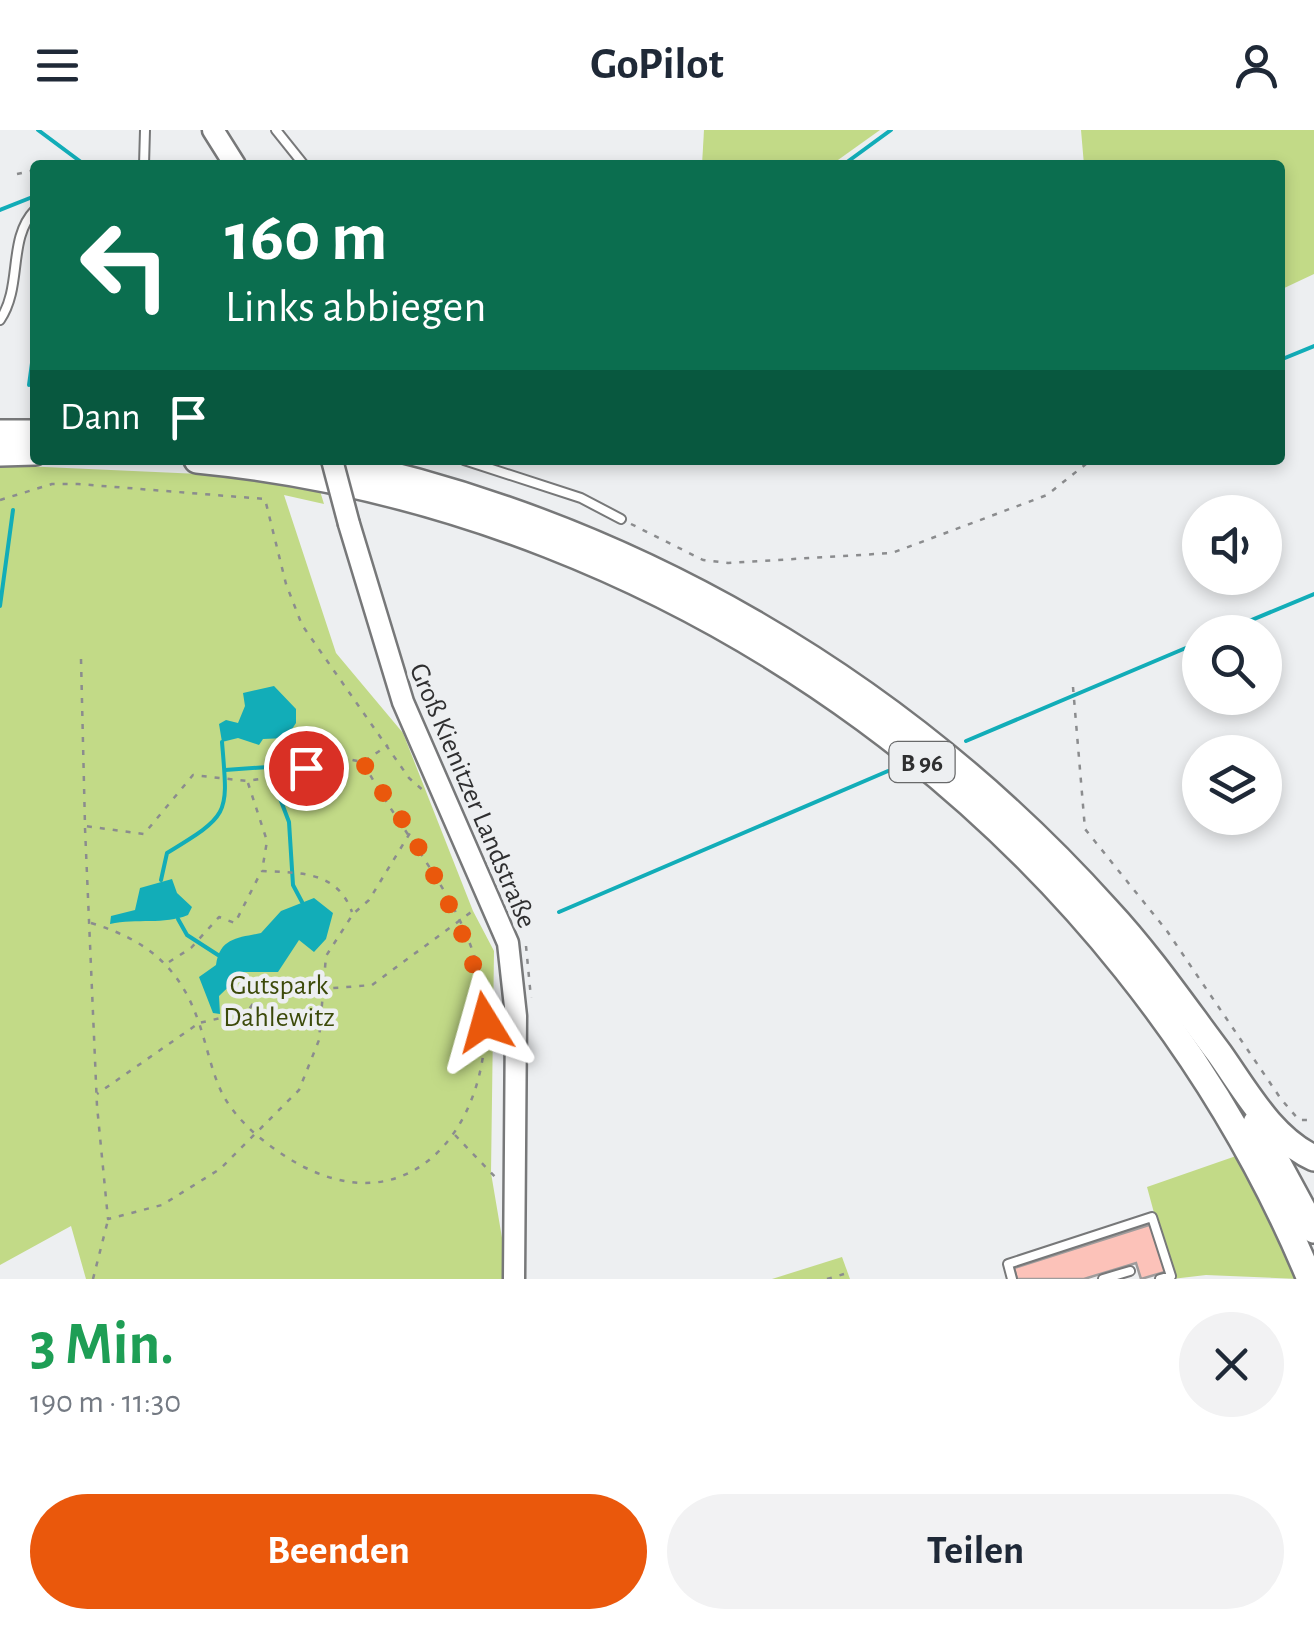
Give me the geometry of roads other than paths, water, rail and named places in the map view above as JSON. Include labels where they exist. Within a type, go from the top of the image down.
[{"type":"highway","points":[[0,434],[30,433]]},
{"type":"highway","points":[[0,453],[30,452]]},
{"type":"highway","name":"B 96","points":[[227,465],[359,487],[517,532],[582,558],[728,630],[861,714],[1002,832],[1136,980],[1230,1115],[1268,1182],[1310,1279]]},
{"type":"highway","name":"B 96","points":[[350,465],[433,486],[588,539],[676,579],[810,656],[914,730],[1021,820],[1110,912],[1188,1012],[1263,1134],[1314,1230]]},
{"type":"highway","points":[[1188,1012],[1280,1135],[1314,1158]]},
{"type":"main road","points":[[213,130],[232,160]]},
{"type":"main road","name":"Groß Kienitzer Landstraße","points":[[331,465],[394,676],[440,790],[502,903],[515,996],[514,1279]]},
{"type":"lane","points":[[144,130],[144,160]]},
{"type":"lane","points":[[276,130],[300,160]]},
{"type":"lane","points":[[0,320],[13,291],[21,230],[30,217]]},
{"type":"lane","points":[[479,465],[581,498],[621,519]]},
{"type":"lane","points":[[1012,1279],[1008,1264],[1152,1217],[1171,1276],[1160,1279]]},
{"type":"lane","points":[[1103,1279],[1130,1270]]},
{"type":"water","points":[[274,686],[296,709],[296,723],[286,738],[263,739],[259,745],[238,738],[222,742],[219,724],[226,720],[238,723],[245,706],[243,693]]},
{"type":"water","points":[[172,879],[177,893],[192,907],[188,915],[110,924],[111,916],[135,910],[140,888]]},
{"type":"water","points":[[314,898],[333,913],[326,939],[314,952],[299,940],[278,972],[244,972],[219,996],[220,1014],[213,1013],[199,977],[216,965],[226,944],[261,933],[281,911]]},
{"type":"waterway","points":[[38,130],[78,160]]},
{"type":"waterway","points":[[850,160],[891,130]]},
{"type":"waterway","points":[[0,210],[30,198]]},
{"type":"waterway","points":[[1285,358],[1314,346]]},
{"type":"waterway","points":[[29,385],[30,378]]},
{"type":"waterway","points":[[0,606],[13,510]]},
{"type":"waterway","points":[[1264,615],[1314,594]]},
{"type":"waterway","points":[[966,741],[1182,650]]},
{"type":"waterway","points":[[161,880],[167,853],[203,829],[221,810],[225,785],[222,742]]},
{"type":"waterway","points":[[225,770],[268,767],[289,822],[293,885],[302,902]]},
{"type":"waterway","points":[[559,912],[888,771]]},
{"type":"waterway","points":[[178,919],[187,935],[218,955]]},
{"type":"park label","name":"Gutspark Dahlewitz","points":[[279,1000]]}]
